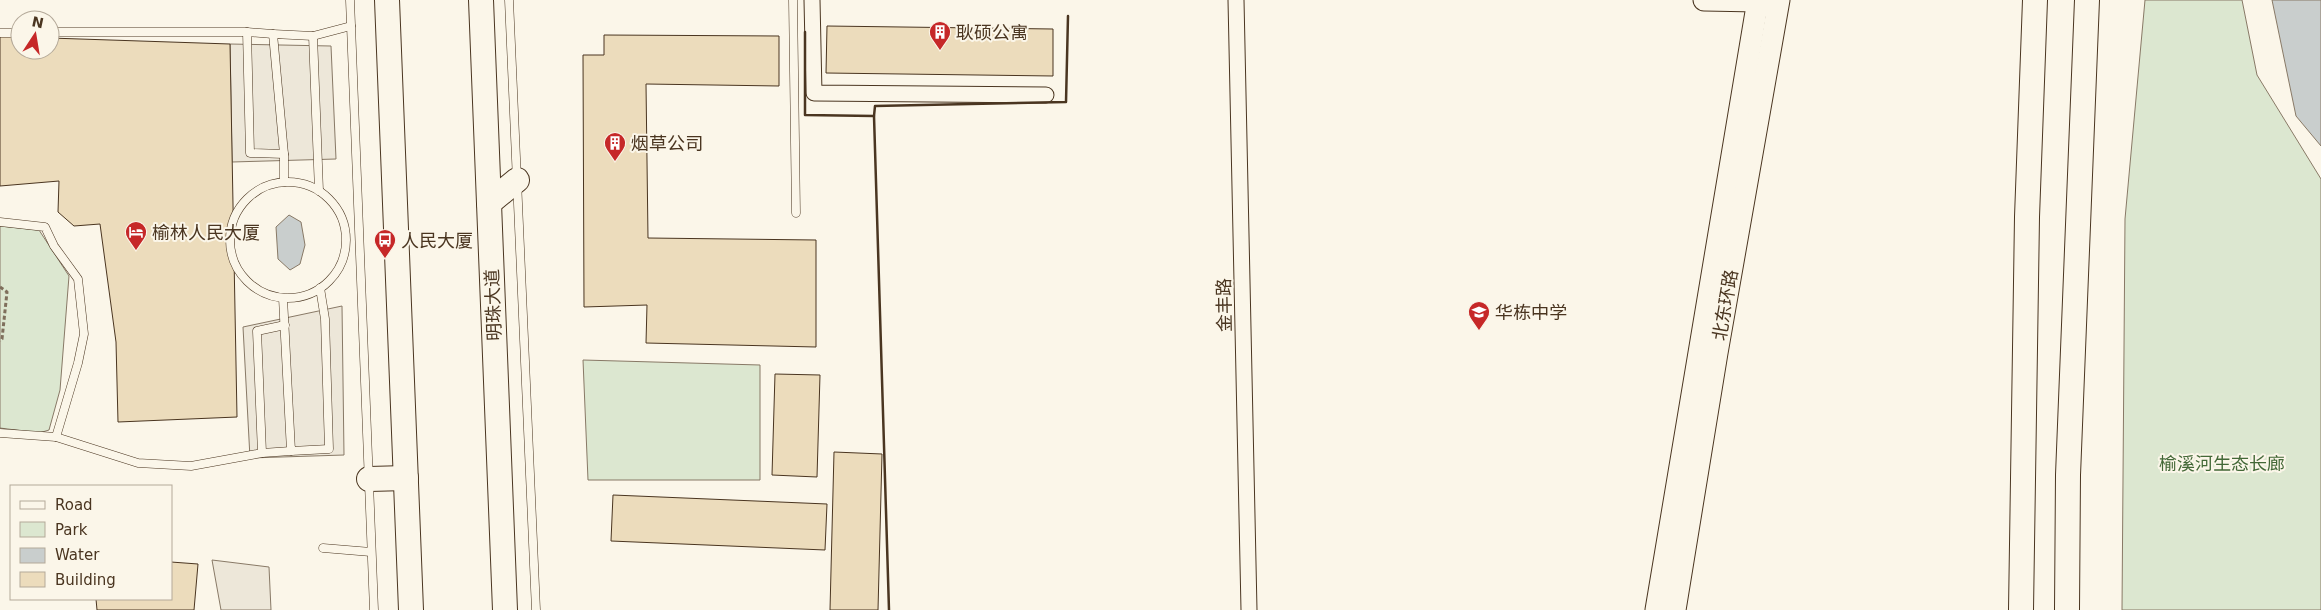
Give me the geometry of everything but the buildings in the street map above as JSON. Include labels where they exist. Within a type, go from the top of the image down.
[{"type":"main road","points":[[387,0],[411,610]]},
{"type":"main road","name":"明珠大道","points":[[481,0],[505,610]]},
{"type":"main road","points":[[1704,0],[1768,1]]},
{"type":"main road","points":[[2021,610],[2027,217],[2035,0]]},
{"type":"main road","points":[[2066,610],[2068,475],[2087,0]]},
{"type":"main road","name":"北东环路","points":[[1656,610],[1768,1]]},
{"type":"main road","name":"北东环路","points":[[1675,610],[1716,353],[1768,1]]},
{"type":"main road","points":[[489,203],[517,180]]},
{"type":"main road","points":[[368,479],[406,478]]},
{"type":"street","points":[[812,0],[820,84],[814,93],[1046,95]]},
{"type":"street","name":"金丰路","points":[[1236,0],[1249,610]]},
{"type":"lane","points":[[350,0],[374,610]]},
{"type":"lane","points":[[509,0],[536,610]]},
{"type":"lane","points":[[793,0],[796,212]]},
{"type":"lane","points":[[60,32],[247,32],[313,36],[351,26]]},
{"type":"lane","points":[[247,32],[250,153],[284,154]]},
{"type":"lane","points":[[274,34],[284,154],[284,182]]},
{"type":"lane","points":[[313,36],[319,191]]},
{"type":"lane","points":[[284,182],[301,183],[319,191],[333,203],[342,220],[346,239],[343,258],[334,275],[320,288],[302,296],[283,298],[264,293],[248,283],[236,268],[230,250],[230,231],[236,212],[248,197],[263,187],[284,182]]},
{"type":"lane","points":[[0,222],[45,228],[54,246],[78,279],[84,334],[78,363],[56,437]]},
{"type":"lane","points":[[0,434],[56,437],[138,463],[191,466],[262,453],[329,449],[325,319],[320,288]]},
{"type":"lane","points":[[283,298],[291,451]]},
{"type":"lane","points":[[262,453],[257,331],[284,325]]},
{"type":"lane","points":[[323,548],[371,552]]},
{"type":"path","points":[[0,287],[7,292],[2,339],[0,341]]},
{"type":"green space","name":"榆溪河生态长廊","points":[[2145,0],[2242,0],[2257,75],[2321,179],[2321,610],[2122,610],[2125,219]]},
{"type":"green space","points":[[0,226],[39,230],[69,276],[60,390],[49,430],[39,433],[0,428]]},
{"type":"green space","points":[[583,360],[760,365],[760,480],[588,480]]},
{"type":"shaded area","points":[[230,44],[331,46],[336,159],[232,162]]},
{"type":"shaded area","points":[[342,306],[344,455],[250,458],[243,327]]},
{"type":"shaded area","points":[[212,560],[269,567],[271,610],[221,610]]},
{"type":"water","points":[[2272,0],[2321,0],[2321,146],[2296,116]]},
{"type":"water","points":[[289,215],[301,222],[305,245],[300,264],[290,270],[278,259],[276,227]]},
{"type":"wall","points":[[805,32],[805,115],[874,116],[875,106],[1066,102],[1068,16]]},
{"type":"wall","points":[[874,116],[889,610]]},
{"type":"place","name":"耿硕公寓","points":[[940,51]]},
{"type":"place","name":"烟草公司","points":[[615,162]]},
{"type":"place","name":"榆林人民大厦","points":[[136,251]]},
{"type":"place","name":"人民大厦","points":[[385,259]]},
{"type":"place","name":"华栋中学","points":[[1479,331]]}]
